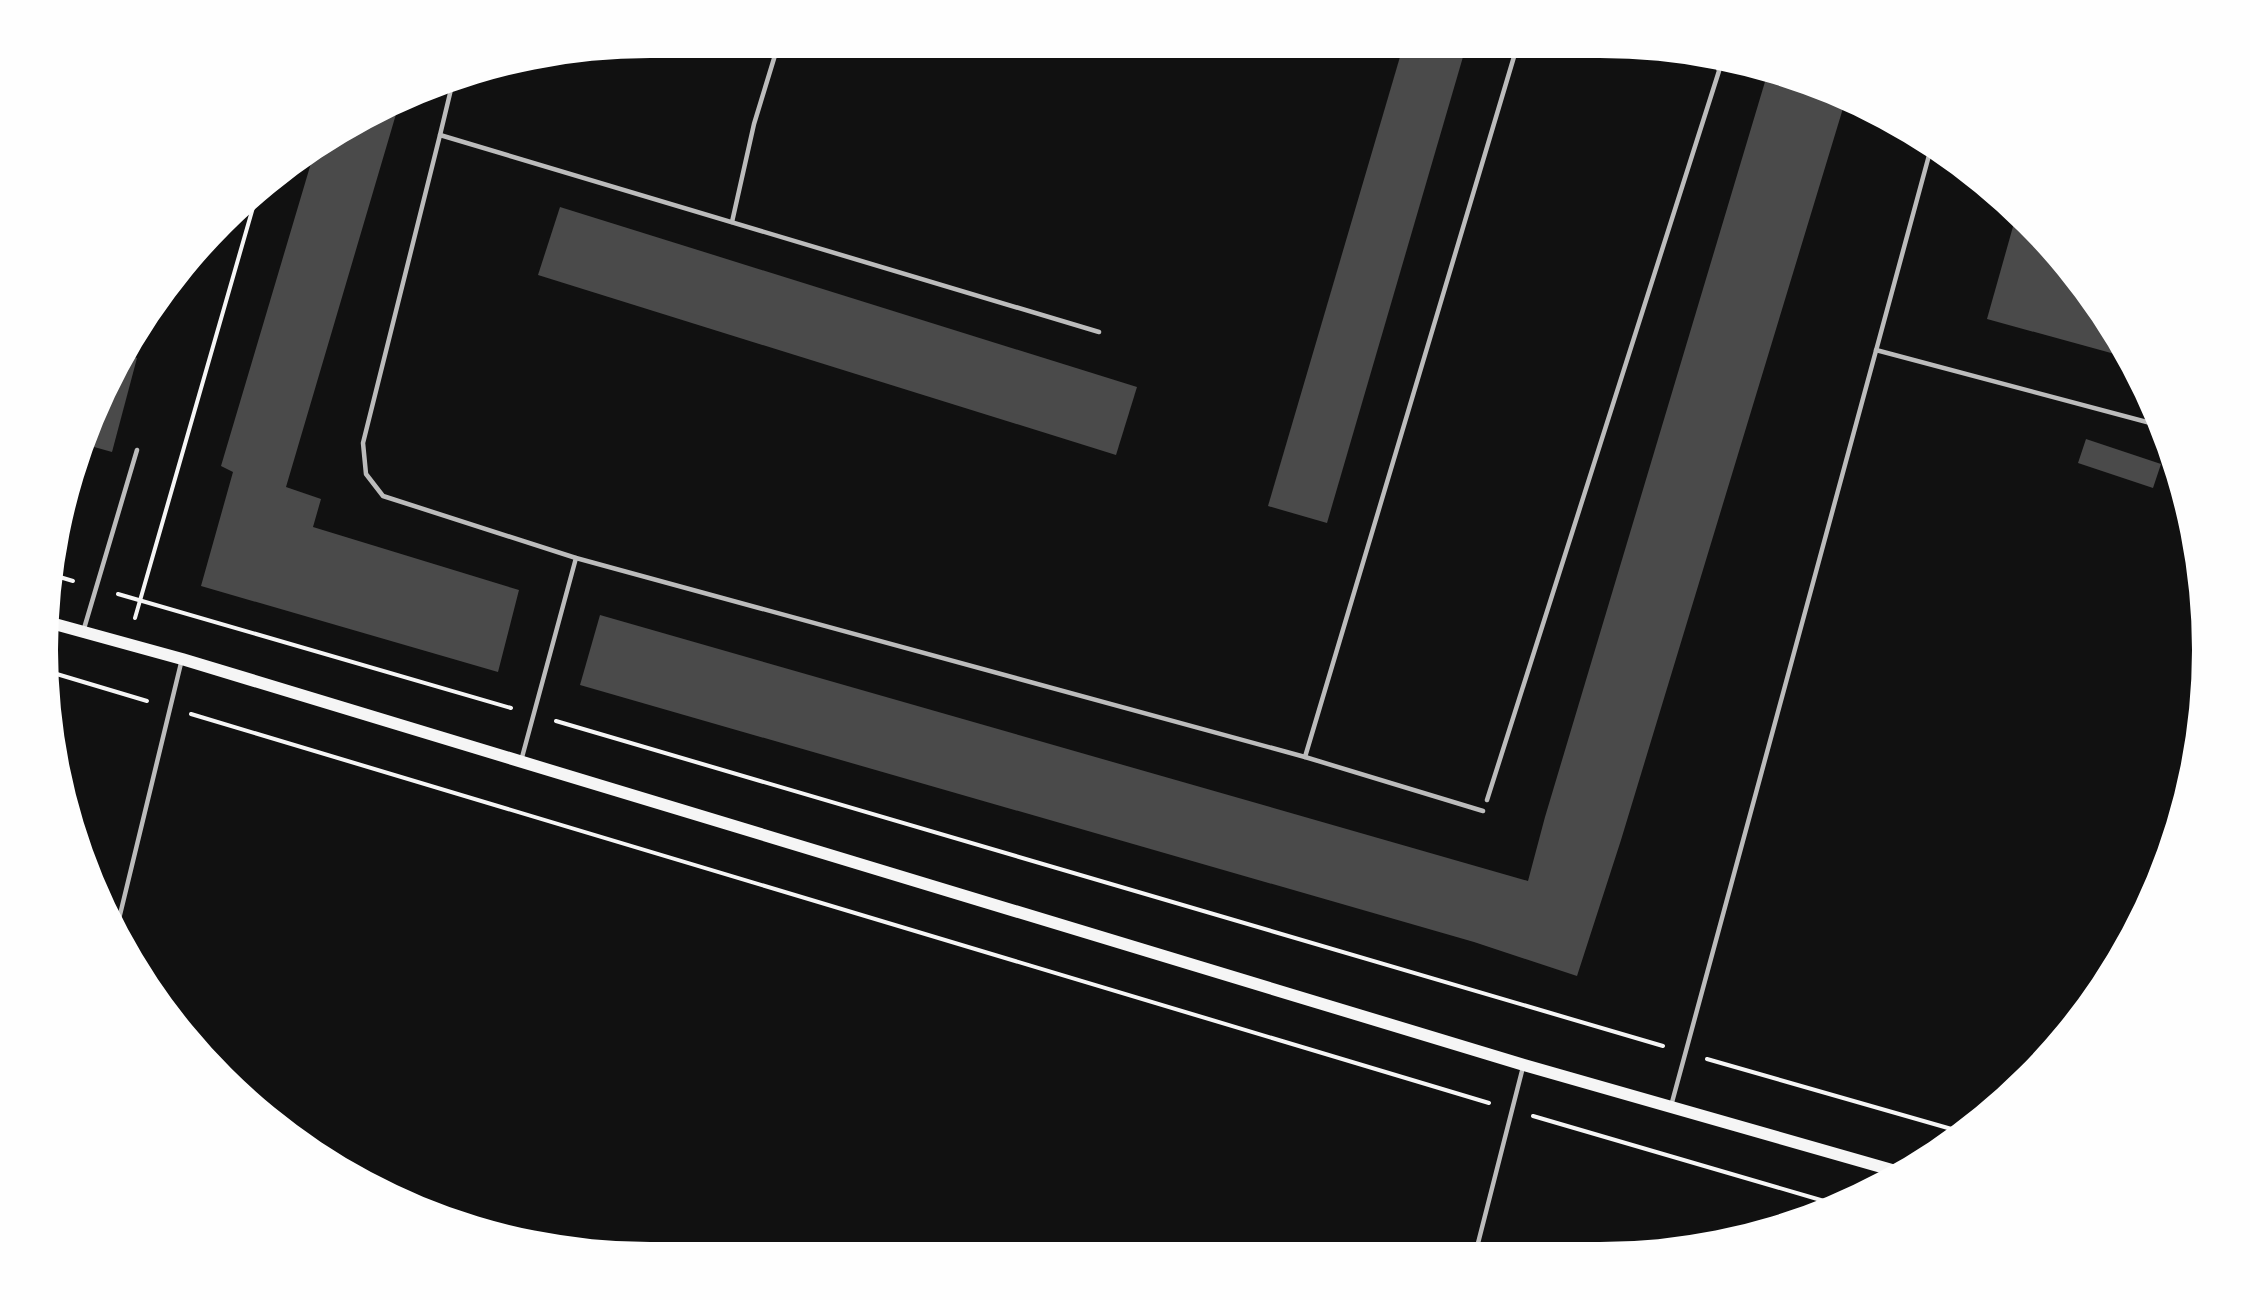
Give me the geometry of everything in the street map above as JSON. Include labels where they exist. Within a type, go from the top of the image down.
[{"type":"main road","points":[[59,625],[182,659],[1524,1065],[1885,1168]]},
{"type":"lane","points":[[732,222],[754,124],[774,58]]},
{"type":"lane","points":[[1305,757],[1514,58]]},
{"type":"lane","points":[[1487,800],[1719,71]]},
{"type":"lane","points":[[450,94],[363,443],[366,474],[383,496],[576,558],[1305,757],[1483,812]]},
{"type":"lane","points":[[440,135],[1099,332]]},
{"type":"lane","points":[[1671,1107],[1928,158]]},
{"type":"lane","points":[[1876,350],[2145,422]]},
{"type":"lane","points":[[83,632],[137,450]]},
{"type":"lane","points":[[521,762],[576,558]]},
{"type":"lane","points":[[120,914],[182,659]]},
{"type":"lane","points":[[1478,1242],[1524,1065]]},
{"type":"path","points":[[128,645],[251,213]]},
{"type":"path","points":[[63,578],[1948,1128]]},
{"type":"path","points":[[59,675],[1512,1110],[1818,1199]]},
{"type":"building","points":[[1400,58],[1463,58],[1327,523],[1268,506]]},
{"type":"building","points":[[1765,82],[1790,90],[1842,111],[1621,840],[1577,976],[1474,942],[580,685],[600,615],[1528,881],[1545,817]]},
{"type":"building","points":[[395,116],[286,487],[321,499],[313,527],[519,590],[498,672],[201,586],[233,472],[221,466],[310,166],[354,138]]},
{"type":"building","points":[[560,207],[1137,387],[1116,455],[538,275]]},
{"type":"building","points":[[2013,227],[2045,260],[2069,290],[2111,353],[1987,319]]},
{"type":"building","points":[[136,358],[137,358],[112,452],[95,447],[119,388]]},
{"type":"building","points":[[2086,439],[2161,464],[2153,488],[2078,463]]}]
